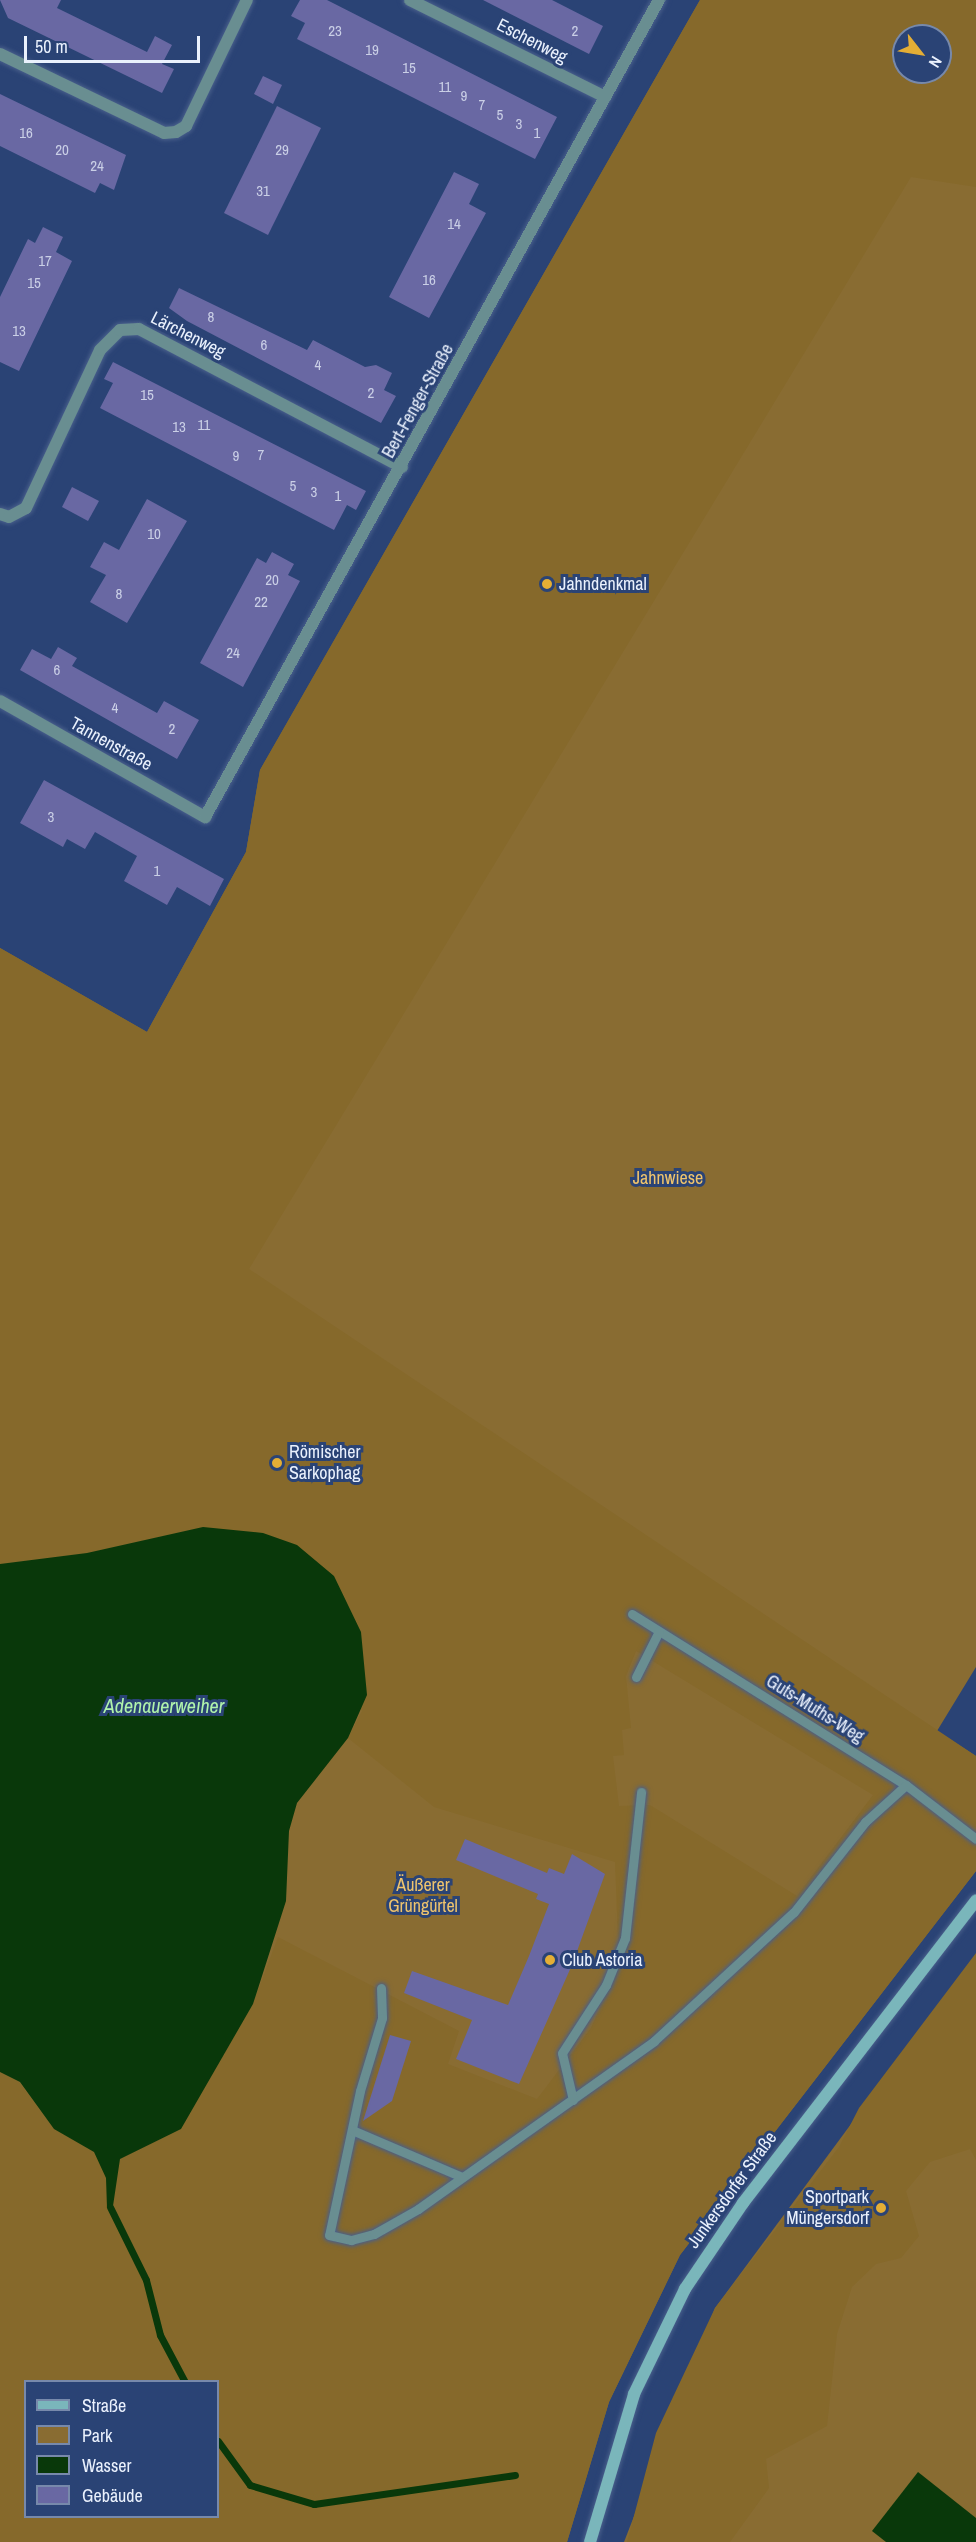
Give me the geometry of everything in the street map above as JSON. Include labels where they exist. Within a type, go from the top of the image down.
[{"type":"street","points":[[0,54],[165,133],[176,132],[186,126],[248,0]]},
{"type":"street","name":"Eschenweg","points":[[410,0],[605,97]]},
{"type":"street","name":"Bert-Fenger-Straße","points":[[205,817],[402,467],[659,0]]},
{"type":"street","name":"Lärchenweg","points":[[5,516],[26,508],[99,350],[120,330],[139,329],[402,467]]},
{"type":"street","name":"Tannenstraße","points":[[0,702],[205,817]]},
{"type":"street","name":"Junkersdorfer Straße","points":[[590,2542],[634,2394],[685,2289],[743,2203],[976,1900]]},
{"type":"lane","name":"Guts-Muths-Weg","points":[[632,1614],[906,1785],[976,1839]]},
{"type":"lane","points":[[636,1677],[659,1631]]},
{"type":"lane","points":[[381,1988],[382,2018],[352,2130],[328,2235],[351,2240],[374,2234],[462,2177],[654,2041],[794,1912],[865,1822],[906,1785]]},
{"type":"lane","points":[[573,2100],[562,2053],[606,1985],[625,1938],[641,1792]]},
{"type":"lane","points":[[352,2130],[462,2177]]},
{"type":"green space","name":"Äußerer Grüngürtel","points":[[700,0],[976,0],[976,1667],[937,1731],[976,1756],[976,1871],[680,2255],[609,2402],[567,2542],[0,2542],[0,948],[147,1032],[246,852],[260,770]]},
{"type":"green space","name":"Sportpark Müngersdorf","points":[[976,1955],[976,2542],[624,2542],[715,2308]]},
{"type":"shaded area","name":"Äußerer Grüngürtel","points":[[700,0],[976,0],[976,187],[911,177],[249,1269],[976,1756],[976,1871],[680,2255],[609,2402],[567,2542],[0,2542],[0,2072],[19,2082],[54,2129],[94,2152],[113,2179],[120,2159],[181,2129],[253,2004],[278,1937],[459,2031],[448,2064],[537,2099],[591,2028],[619,1964],[615,1862],[434,1807],[348,1738],[362,1711],[203,1527],[87,1553],[0,1564],[0,948],[147,1032],[246,852],[260,770]],"holes":[[[636,1651],[873,1795],[797,1896],[650,1805],[619,1806],[613,1756],[624,1755],[622,1730],[631,1728],[626,1676]]]},
{"type":"shaded area","points":[[976,1953],[976,2160],[970,2149],[930,2162],[906,2191],[919,2236],[901,2258],[876,2264],[852,2287],[837,2334],[827,2426],[766,2459],[769,2488],[730,2542],[627,2542],[656,2433],[715,2308],[839,2147],[859,2108]]},
{"type":"water","name":"Adenauerweiher","points":[[203,1527],[263,1533],[297,1545],[334,1576],[361,1632],[367,1695],[348,1738],[297,1803],[289,1831],[286,1901],[253,2004],[181,2129],[120,2159],[113,2206],[107,2208],[106,2178],[94,2152],[54,2129],[20,2082],[0,2072],[0,1564],[87,1553]]},
{"type":"water","points":[[918,2472],[976,2518],[976,2542],[886,2542],[872,2531]]},
{"type":"building","points":[[0,0],[61,0],[57,8],[147,52],[155,36],[172,45],[162,64],[174,69],[162,93],[8,18]]},
{"type":"building","points":[[300,0],[327,0],[557,117],[535,159],[297,39],[305,23],[291,16]]},
{"type":"building","points":[[483,0],[552,0],[603,26],[589,54]]},
{"type":"building","points":[[263,76],[282,85],[273,104],[254,94]]},
{"type":"building","points":[[0,94],[126,155],[114,190],[100,183],[95,193],[0,146]]},
{"type":"building","points":[[277,106],[321,128],[268,235],[224,213]]},
{"type":"building","points":[[454,172],[479,184],[469,204],[486,213],[429,318],[389,297]]},
{"type":"building","points":[[43,227],[63,237],[56,252],[72,261],[19,371],[0,362],[0,297],[28,239],[35,243]]},
{"type":"building","points":[[179,288],[307,350],[313,340],[365,367],[376,365],[392,373],[384,390],[396,396],[381,423],[187,321],[169,308]]},
{"type":"building","points":[[113,362],[366,491],[356,510],[347,505],[334,530],[100,408],[113,383],[104,379]]},
{"type":"building","points":[[72,487],[99,501],[88,521],[62,507]]},
{"type":"building","points":[[147,499],[187,521],[127,623],[90,602],[106,575],[90,567],[104,542],[119,550]]},
{"type":"building","points":[[272,552],[294,564],[288,575],[300,581],[243,687],[200,663],[257,558],[266,563]]},
{"type":"building","points":[[58,647],[77,658],[72,666],[157,713],[164,701],[199,720],[177,759],[20,670],[32,649],[51,659]]},
{"type":"building","points":[[44,780],[224,879],[210,906],[177,887],[167,905],[124,881],[137,856],[95,832],[85,849],[67,839],[63,847],[20,823]]},
{"type":"building","name":"Club Astoria","points":[[465,1839],[547,1873],[549,1868],[564,1874],[572,1854],[605,1874],[572,1965],[519,2084],[456,2059],[472,2020],[404,1993],[412,1971],[508,2005],[529,1956],[549,1904],[536,1899],[538,1894],[456,1860]]},
{"type":"building","points":[[390,2035],[411,2041],[392,2101],[363,2121]]},
{"type":"waterway","points":[[110,2207],[146,2280],[160,2335],[184,2380]]},
{"type":"waterway","points":[[219,2442],[250,2485],[314,2504],[515,2475]]},
{"type":"place","name":"Jahndenkmal","points":[[547,584]]},
{"type":"place","name":"Römischer Sarkophag","points":[[277,1463]]},
{"type":"place","name":"Club Astoria","points":[[550,1960]]},
{"type":"place","name":"Sportpark Müngersdorf","points":[[881,2208]]},
{"type":"park label","name":"Jahnwiese","points":[[668,1178]]}]
